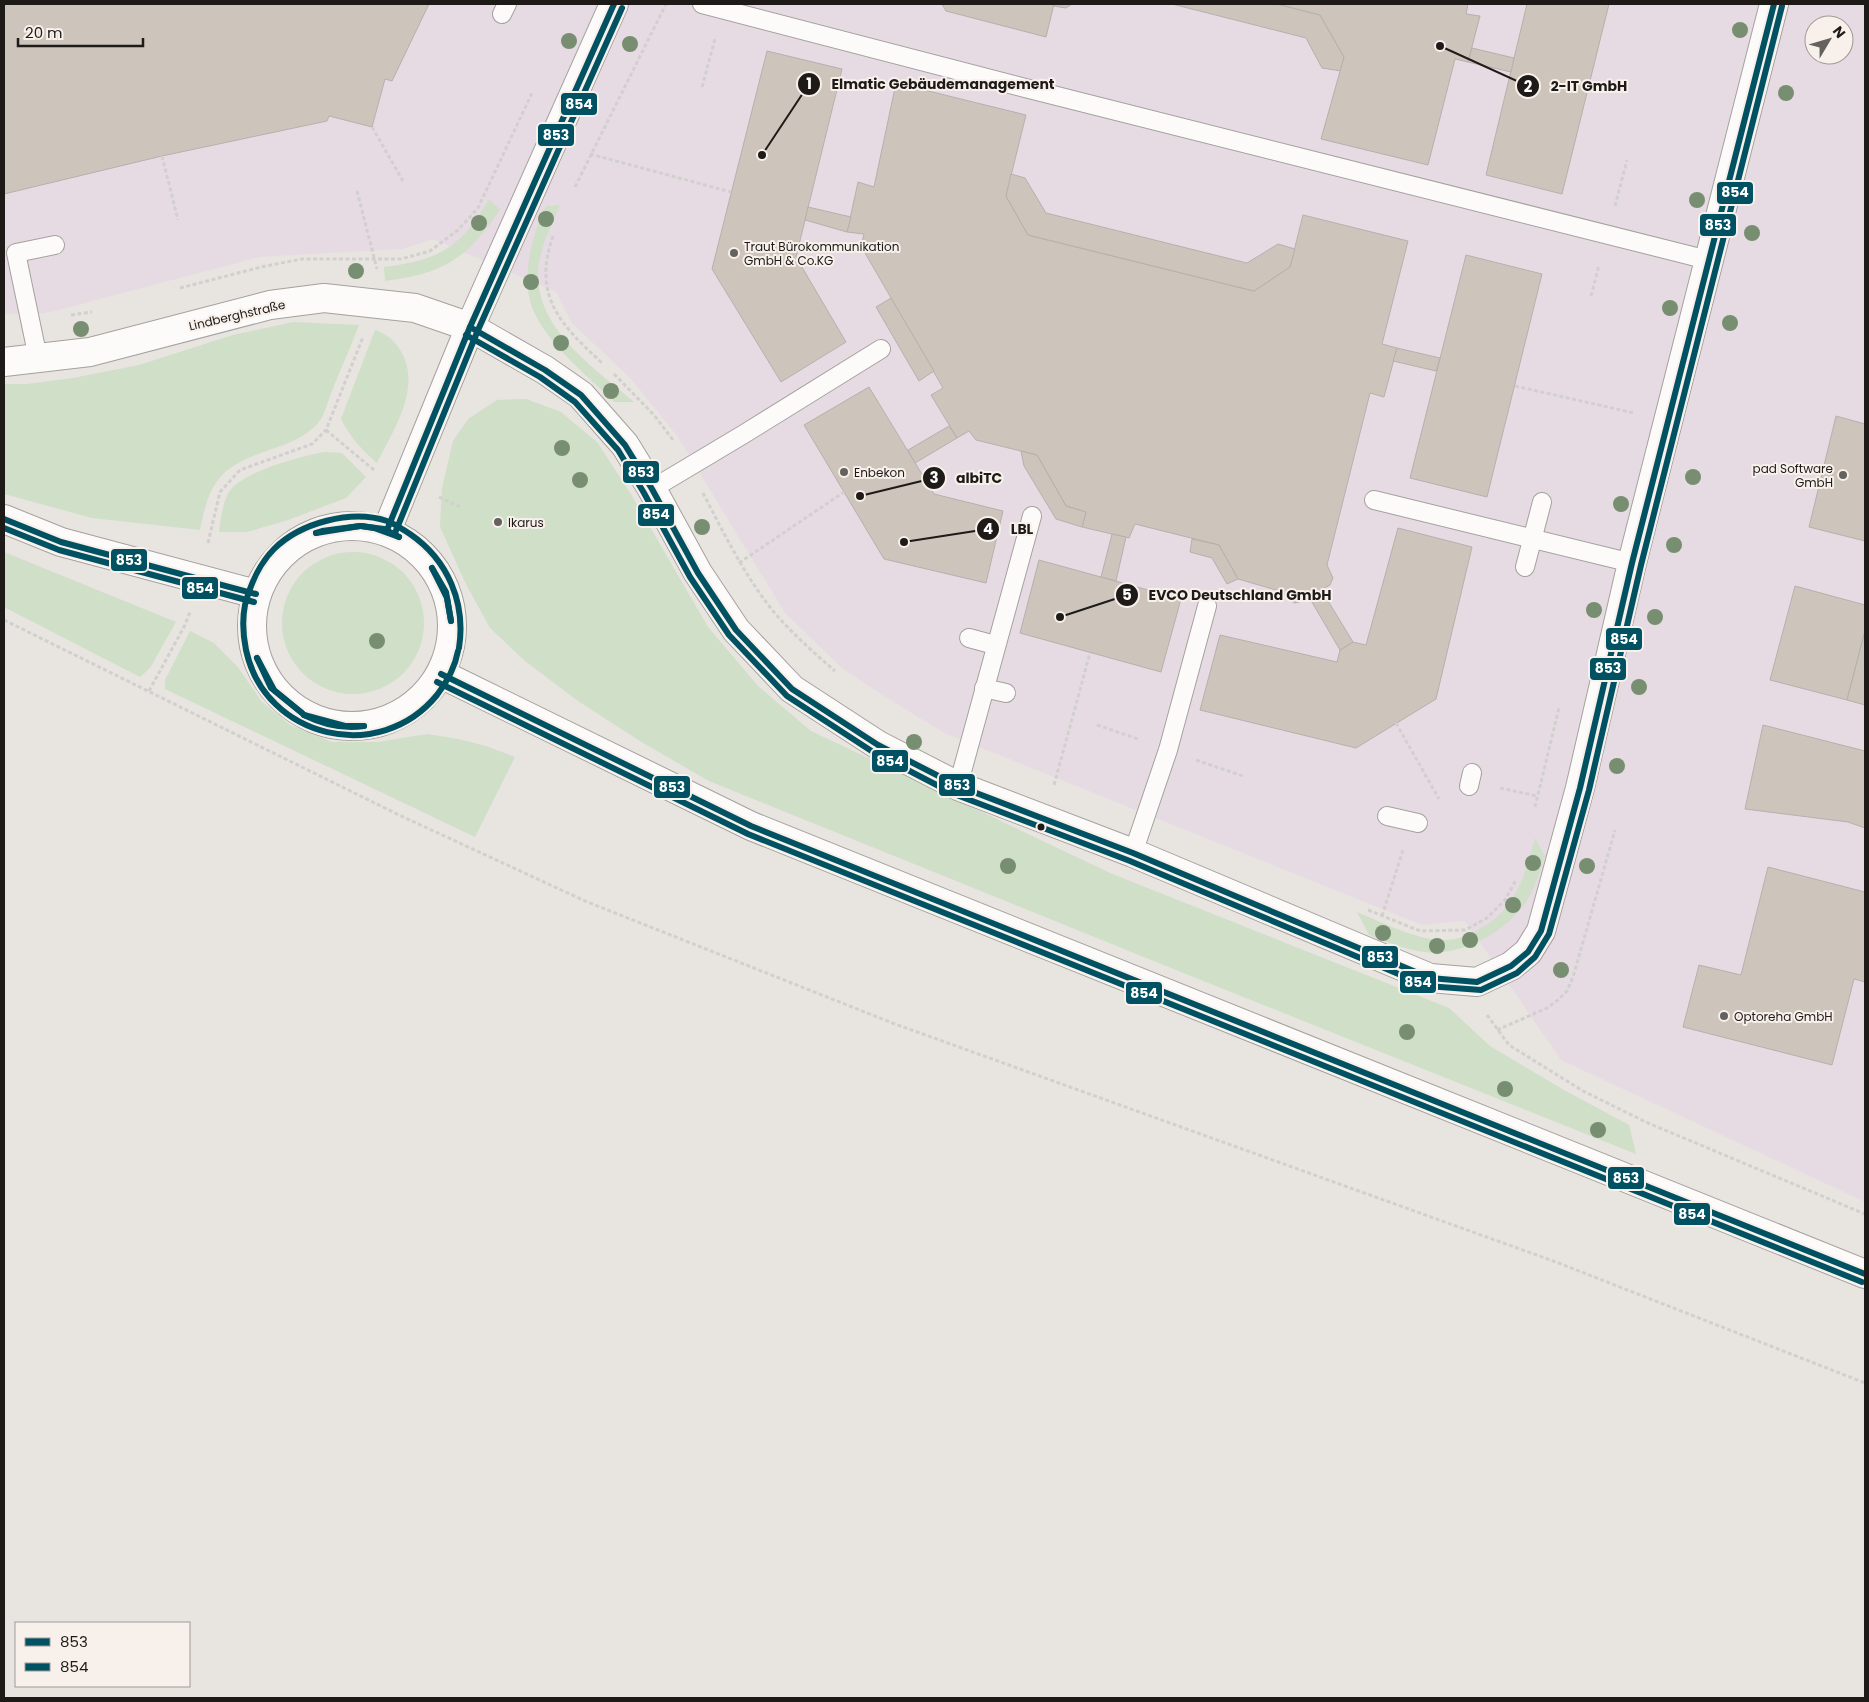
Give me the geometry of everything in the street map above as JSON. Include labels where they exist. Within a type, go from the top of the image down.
[{"type":"street","points":[[387,530],[470,327],[614,4]]},
{"type":"street","name":"Lindberghstraße","points":[[4,362],[90,352],[270,305],[324,298],[415,308],[470,327],[545,370],[581,395],[625,445],[652,488],[706,586],[736,630],[792,689],[878,745],[958,786],[1133,853],[1430,978],[1477,982],[1511,966],[1528,952],[1541,931],[1575,805],[1632,563],[1774,4]]},
{"type":"street","points":[[4,520],[61,542],[256,594]]},
{"type":"street","points":[[337,526],[364,526],[387,530],[415,548],[434,568],[447,593],[452,620],[450,648],[440,674],[420,700],[392,719],[361,727],[327,724],[297,712],[272,689],[256,660],[251,627],[256,594],[268,570],[287,549],[310,534],[337,526]]},
{"type":"street","points":[[440,674],[751,826],[1865,1274]]},
{"type":"lane","points":[[702,4],[1023,88],[1708,260]]},
{"type":"lane","points":[[38,358],[16,253],[55,245]]},
{"type":"lane","points":[[652,488],[882,349]]},
{"type":"lane","points":[[1374,500],[1632,563]]},
{"type":"lane","points":[[1524,567],[1542,502]]},
{"type":"lane","points":[[958,786],[995,645],[1032,516]]},
{"type":"lane","points":[[1133,853],[1168,750],[1207,606]]},
{"type":"lane","points":[[969,638],[995,645]]},
{"type":"lane","points":[[984,688],[1006,693]]},
{"type":"lane","points":[[1386,816],[1415,822]]},
{"type":"path","points":[[574,189],[666,4]]},
{"type":"path","points":[[702,87],[722,9]]},
{"type":"path","points":[[178,289],[261,267],[302,259],[401,259],[430,251],[458,230],[478,208],[537,83]]},
{"type":"path","points":[[372,127],[404,181]]},
{"type":"path","points":[[553,144],[731,192]]},
{"type":"path","points":[[162,156],[178,220]]},
{"type":"path","points":[[148,691],[185,625],[201,580],[220,492],[240,470],[312,444],[326,430],[376,303],[379,279],[357,191]]},
{"type":"path","points":[[554,233],[547,252],[545,276],[550,300],[571,334],[605,366]]},
{"type":"path","points":[[31,323],[96,311]]},
{"type":"path","points":[[612,372],[654,415],[690,466],[730,546],[770,606],[810,650],[841,677]]},
{"type":"path","points":[[1514,386],[1669,421]]},
{"type":"path","points":[[1631,422],[1636,404]]},
{"type":"path","points":[[326,430],[372,469],[406,481]]},
{"type":"path","points":[[706,586],[844,492]]},
{"type":"path","points":[[4,620],[399,815],[585,901],[895,1024],[1556,1262],[1865,1383]]},
{"type":"path","points":[[1044,819],[1090,653]]},
{"type":"path","points":[[1533,815],[1561,700]]},
{"type":"path","points":[[1396,724],[1440,800]]},
{"type":"path","points":[[1470,780],[1575,805]]},
{"type":"path","points":[[1045,781],[1063,788]]},
{"type":"path","points":[[1370,953],[1415,822]]},
{"type":"path","points":[[1364,908],[1420,931],[1465,930],[1487,918],[1505,900],[1518,876]]},
{"type":"path","points":[[1464,981],[1509,1045],[1583,1091],[1648,1123],[1865,1214]]},
{"type":"shaded area","points":[[4,4],[1865,4],[1865,1202],[1561,1060],[1465,921],[1422,925],[947,734],[844,670],[785,613],[677,436],[632,380],[572,323],[556,292],[433,239],[403,249],[260,257],[47,313],[4,314]]},
{"type":"green space","points":[[489,199],[500,210],[476,241],[464,252],[439,268],[406,278],[385,281],[384,267],[420,260],[447,249],[469,229]]},
{"type":"green space","points":[[560,205],[543,245],[539,262],[540,292],[546,311],[570,346],[634,402],[614,402],[582,371],[550,338],[535,314],[530,301],[527,274],[536,231],[546,206]]},
{"type":"green space","points":[[293,322],[359,325],[320,420],[313,428],[297,439],[255,455],[230,468],[221,476],[208,498],[200,530],[92,518],[4,494],[4,384],[27,384],[73,378],[139,365],[233,335]]},
{"type":"green space","points":[[375,330],[389,338],[402,353],[408,369],[408,385],[400,417],[377,463],[348,432],[341,419]]},
{"type":"green space","points":[[526,399],[561,412],[597,442],[632,496],[708,627],[758,686],[811,731],[1110,873],[1449,1008],[1490,1046],[1564,1090],[1629,1125],[1636,1154],[709,781],[643,743],[578,701],[525,661],[490,628],[466,584],[440,527],[442,488],[453,441],[468,419],[497,400]]},
{"type":"green space","points":[[324,452],[342,453],[366,477],[346,498],[288,520],[247,532],[219,532],[225,501],[229,492],[236,485],[246,478],[273,466]]},
{"type":"green space","points":[[4,552],[176,622],[150,668],[140,677],[4,607]]},
{"type":"green space","points":[[353,552],[367,553],[380,557],[403,573],[419,596],[423,609],[423,637],[419,650],[403,673],[380,689],[367,693],[353,694],[339,693],[326,689],[303,673],[287,650],[283,637],[282,623],[283,609],[287,596],[303,573],[326,557],[339,553]]},
{"type":"green space","points":[[190,631],[214,643],[237,666],[262,702],[290,725],[332,742],[378,742],[427,734],[486,746],[515,757],[475,837],[165,689],[165,680]]},
{"type":"green space","points":[[1535,838],[1545,856],[1536,883],[1528,899],[1509,921],[1483,939],[1468,946],[1439,952],[1424,952],[1389,943],[1369,935],[1357,912],[1401,931],[1425,938],[1447,940],[1466,936],[1490,923],[1509,903],[1522,879]]},
{"type":"building","points":[[4,4],[429,4],[392,81],[385,79],[372,127],[329,116],[327,121],[162,156],[4,194]]},
{"type":"building","points":[[942,4],[1054,4],[1046,37],[946,11]]},
{"type":"building","points":[[1054,4],[1072,4],[1066,8],[1053,6]]},
{"type":"building","points":[[1172,4],[1277,4],[1320,15],[1344,57],[1341,71],[1322,68],[1306,38]]},
{"type":"building","points":[[1277,4],[1468,4],[1466,14],[1480,16],[1468,62],[1455,59],[1428,165],[1321,139],[1344,57],[1320,15]]},
{"type":"building","points":[[1527,4],[1609,4],[1562,194],[1486,175]]},
{"type":"building","points":[[1472,48],[1514,58],[1511,72],[1468,62]]},
{"type":"building","points":[[767,51],[842,69],[796,257],[846,342],[781,382],[712,269]]},
{"type":"building","points":[[896,83],[1026,115],[1006,196],[1028,235],[1254,291],[1290,267],[1303,215],[1408,241],[1382,344],[1397,348],[1384,397],[1370,393],[1327,565],[1333,578],[1330,585],[1295,603],[1288,600],[1283,592],[1238,579],[1219,545],[1135,524],[1129,538],[1082,527],[1086,512],[1066,506],[1037,455],[976,440],[969,431],[957,438],[931,395],[943,388],[861,246],[864,234],[847,232],[858,182],[874,187]]},
{"type":"building","points":[[1011,174],[1025,178],[1046,213],[1247,263],[1278,244],[1295,249],[1290,267],[1254,291],[1028,235],[1006,196]]},
{"type":"building","points":[[808,207],[851,217],[847,232],[805,220]]},
{"type":"building","points":[[1466,255],[1542,274],[1487,497],[1410,478]]},
{"type":"building","points":[[891,298],[934,371],[919,381],[876,307]]},
{"type":"building","points":[[1397,348],[1440,358],[1436,371],[1393,361]]},
{"type":"building","points":[[869,387],[934,494],[1003,511],[986,583],[884,559],[804,425]]},
{"type":"building","name":"pad Software GmbH","points":[[1836,416],[1865,424],[1865,541],[1809,527]]},
{"type":"building","points":[[949,426],[957,438],[915,463],[908,450]]},
{"type":"building","points":[[1021,451],[1037,455],[1066,506],[1086,512],[1082,527],[1056,519],[1024,466]]},
{"type":"building","points":[[1398,528],[1472,547],[1436,699],[1356,748],[1200,710],[1220,635],[1337,662],[1340,650],[1353,642],[1366,645]]},
{"type":"building","points":[[1112,534],[1126,537],[1116,581],[1101,577]]},
{"type":"building","points":[[1192,539],[1219,545],[1238,579],[1227,584],[1212,558],[1190,552]]},
{"type":"building","points":[[1039,560],[1181,599],[1161,672],[1020,633]]},
{"type":"building","points":[[1795,586],[1865,605],[1865,631],[1847,700],[1770,680]]},
{"type":"building","points":[[1322,591],[1353,642],[1340,650],[1309,597]]},
{"type":"building","points":[[1865,631],[1865,705],[1847,700]]},
{"type":"building","points":[[1763,725],[1865,751],[1865,828],[1848,822],[1745,809]]},
{"type":"building","points":[[1768,867],[1865,892],[1865,982],[1854,979],[1832,1065],[1683,1027],[1699,965],[1741,975]]},
{"type":"transit line","name":"853","points":[[387,530],[470,327],[614,4]]},
{"type":"transit line","name":"853","points":[[470,327],[545,370],[581,395],[625,445],[652,489],[698,573],[736,630],[792,689],[878,745],[958,786],[1133,853],[1430,978],[1477,982],[1511,966],[1528,952],[1541,931],[1580,788],[1632,563],[1774,4]]},
{"type":"transit line","name":"854","points":[[466,335],[540,377],[575,402],[618,450],[690,577],[729,635],[787,696],[873,752],[954,794],[1130,861],[1427,986],[1481,990],[1517,973],[1535,957],[1549,934],[1589,790],[1641,565],[1782,6]]},
{"type":"transit line","name":"854","points":[[395,533],[478,330],[622,8]]},
{"type":"transit line","name":"854","points":[[458,651],[453,669],[441,690],[413,717],[386,730],[357,735],[327,732],[300,722],[276,704],[257,680],[245,644],[243,622],[245,605],[260,568],[274,549],[285,540],[298,532],[327,521],[342,518],[373,518],[390,522],[410,534],[435,556],[444,570],[457,599],[460,615],[459,648]]},
{"type":"transit line","name":"853","points":[[4,519],[61,542],[256,594]]},
{"type":"transit line","name":"853","points":[[316,533],[360,526]]},
{"type":"transit line","name":"853","points":[[316,533],[360,526]]},
{"type":"transit line","name":"853","points":[[361,526],[384,529],[399,537]]},
{"type":"transit line","name":"853","points":[[361,526],[374,528],[399,537]]},
{"type":"transit line","name":"854","points":[[4,528],[59,550],[254,602]]},
{"type":"transit line","name":"853","points":[[432,568],[446,592],[451,621]]},
{"type":"transit line","name":"853","points":[[432,568],[447,598],[451,621]]},
{"type":"transit line","name":"853","points":[[257,658],[274,690],[302,713]]},
{"type":"transit line","name":"853","points":[[257,658],[271,688],[302,713]]},
{"type":"transit line","name":"853","points":[[441,674],[751,826],[1865,1274]]},
{"type":"transit line","name":"854","points":[[437,682],[748,834],[1862,1282]]},
{"type":"transit line","name":"853","points":[[304,715],[345,726],[364,726]]},
{"type":"transit line","name":"853","points":[[304,715],[333,725],[348,727],[364,726]]},
{"type":"place","name":"2-IT GmbH","points":[[1440,46]]},
{"type":"place","name":"Elmatic Gebäudemanagement","points":[[762,155]]},
{"type":"place","name":"Traut Bürokommunikation GmbH & Co.KG","points":[[734,253]]},
{"type":"place","name":"Enbekon","points":[[844,472]]},
{"type":"place","name":"pad Software GmbH","points":[[1843,475]]},
{"type":"place","name":"albiTC","points":[[860,496]]},
{"type":"place","name":"Ikarus","points":[[498,522]]},
{"type":"place","name":"LBL","points":[[904,542]]},
{"type":"place","name":"EVCO Deutschland GmbH","points":[[1060,617]]},
{"type":"place","name":"Optoreha GmbH","points":[[1724,1016]]}]
